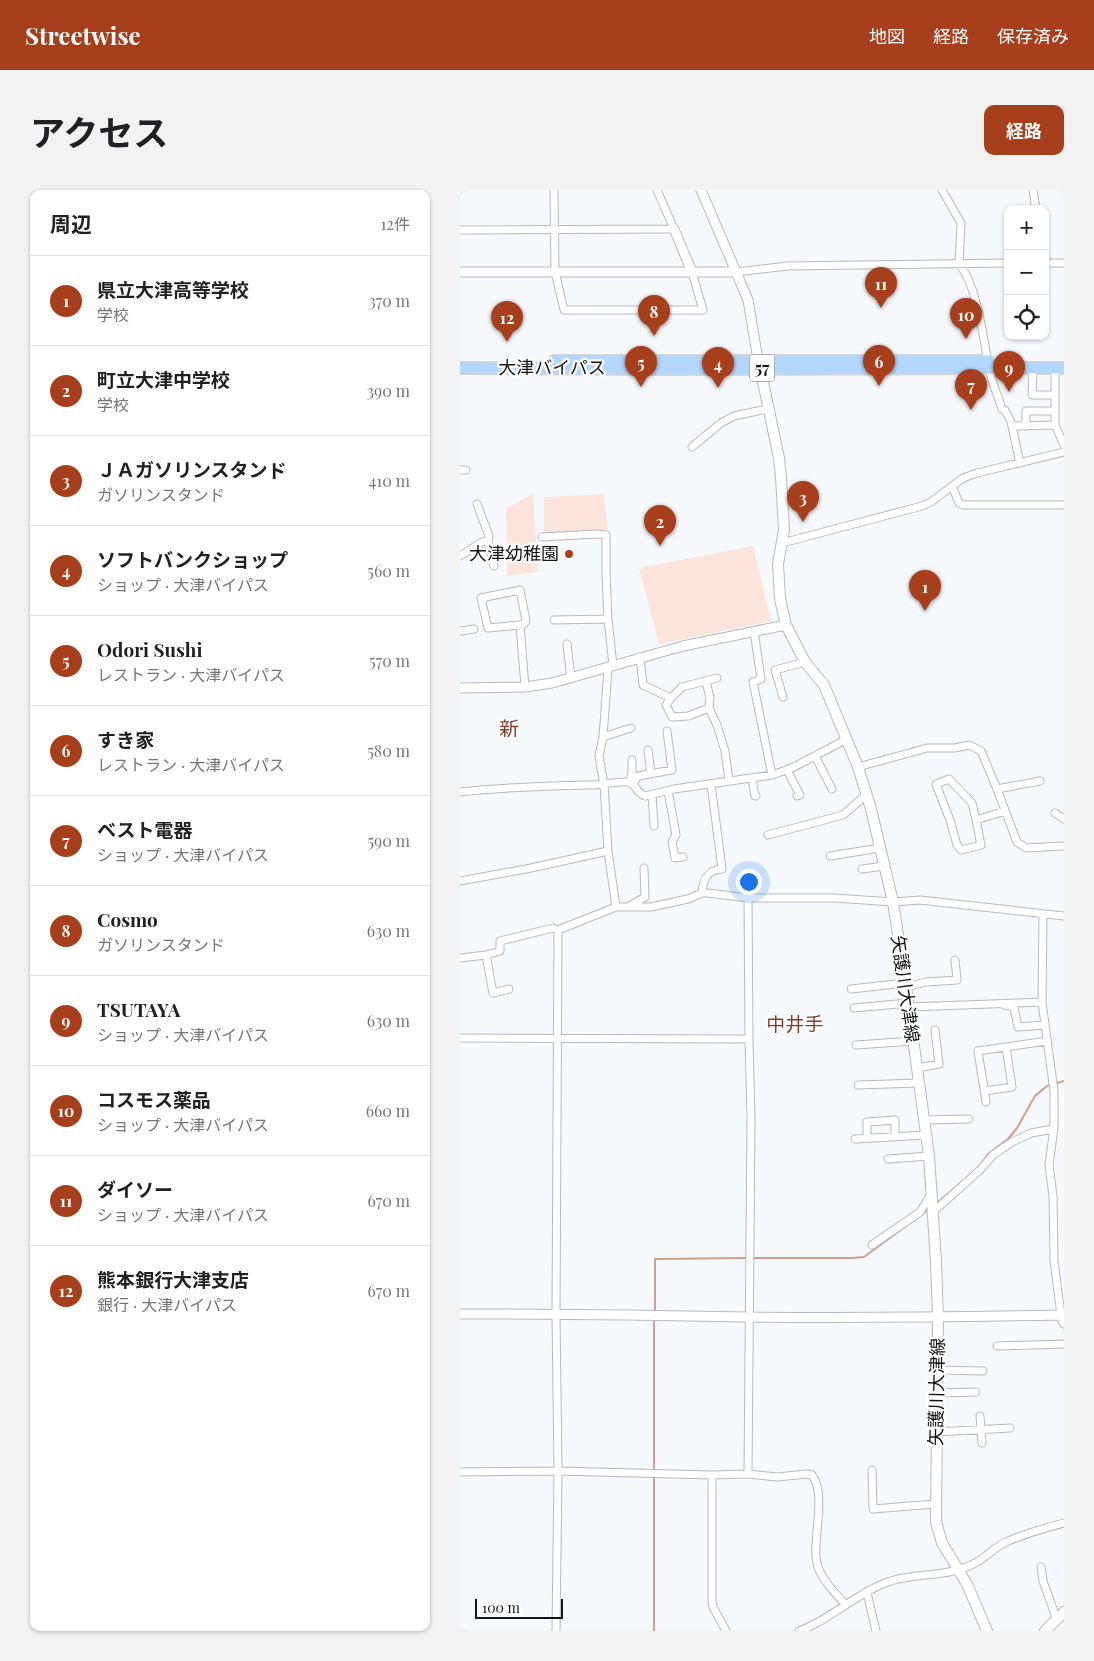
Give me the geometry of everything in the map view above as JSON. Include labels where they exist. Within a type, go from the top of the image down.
[{"type":"highway","name":"大津バイパス","points":[[460,361],[1061,366]]},
{"type":"highway","name":"大津バイパス","points":[[460,368],[759,364]]},
{"type":"highway","name":"大津バイパス","points":[[988,365],[1033,368],[1061,366]]},
{"type":"main road","name":"矢護川大津線","points":[[759,364],[767,409],[779,458],[784,515],[782,544],[778,564],[779,589],[786,625],[805,662],[824,685],[858,767],[893,902],[929,1156],[932,1194],[938,1317],[935,1504],[938,1534],[959,1569],[977,1605],[987,1631]]},
{"type":"main road","points":[[1045,1631],[1060,1616]]},
{"type":"street","points":[[554,190],[555,272],[564,310],[703,310],[692,272],[657,190]]},
{"type":"street","points":[[701,190],[748,300],[759,364]]},
{"type":"street","points":[[942,190],[961,223],[959,264],[964,269],[978,309],[988,365],[1002,408],[1005,410],[1012,426],[1020,464]]},
{"type":"street","points":[[1033,190],[1035,205]]},
{"type":"street","points":[[460,230],[674,229]]},
{"type":"street","points":[[1049,263],[1064,262]]},
{"type":"street","points":[[460,272],[736,272],[788,266],[1004,263]]},
{"type":"street","points":[[1061,366],[1055,396],[1055,425],[1064,445]]},
{"type":"street","points":[[1033,368],[1032,395],[1055,396]]},
{"type":"street","points":[[692,447],[721,423],[734,416],[767,409]]},
{"type":"street","points":[[1026,426],[1026,411],[1055,411]]},
{"type":"street","points":[[1012,426],[1055,425]]},
{"type":"street","points":[[782,544],[922,506],[931,502],[963,478],[977,473],[1064,453]]},
{"type":"street","points":[[952,486],[959,503],[963,505],[1064,505]]},
{"type":"street","points":[[477,504],[488,536],[494,566]]},
{"type":"street","points":[[542,537],[606,535],[608,635],[611,667],[603,737],[598,756],[604,785],[608,851],[616,907]]},
{"type":"street","points":[[460,556],[482,542],[488,541]]},
{"type":"street","points":[[520,590],[526,621],[524,624],[520,624],[488,628],[481,598],[520,590]]},
{"type":"street","points":[[554,620],[608,619]]},
{"type":"street","points":[[520,624],[525,687]]},
{"type":"street","points":[[460,688],[525,687],[552,683],[640,657],[786,625]]},
{"type":"street","points":[[460,631],[474,630]]},
{"type":"street","points":[[754,631],[761,679],[753,682],[772,775]]},
{"type":"street","points":[[568,644],[571,678]]},
{"type":"street","points":[[640,657],[642,685],[671,698]]},
{"type":"street","points":[[783,697],[775,670],[805,662]]},
{"type":"street","points":[[709,708],[688,716],[672,718],[666,705],[682,687],[717,678]]},
{"type":"street","points":[[706,681],[710,698],[709,708],[717,725],[729,781]]},
{"type":"street","points":[[603,737],[631,728]]},
{"type":"street","points":[[632,784],[638,776],[672,770],[667,731]]},
{"type":"street","points":[[632,760],[632,784],[641,795],[645,796],[772,775],[787,770],[847,739]]},
{"type":"street","points":[[858,767],[927,748],[969,746],[981,751],[1016,842],[1020,845],[1035,848],[1064,846]]},
{"type":"street","points":[[648,750],[652,774]]},
{"type":"street","points":[[815,756],[832,789]]},
{"type":"street","points":[[787,770],[800,795],[797,796]]},
{"type":"street","points":[[752,778],[754,796],[756,796]]},
{"type":"street","points":[[948,779],[972,803],[976,820],[981,845],[961,850],[957,846],[950,820],[936,784],[948,779]]},
{"type":"street","points":[[997,789],[1040,781]]},
{"type":"street","points":[[460,792],[488,789],[632,784]]},
{"type":"street","points":[[702,893],[706,876],[714,870],[722,869],[711,784]]},
{"type":"street","points":[[668,791],[676,835],[672,842],[675,858],[683,857]]},
{"type":"street","points":[[768,835],[843,815],[866,794]]},
{"type":"street","points":[[652,795],[654,826]]},
{"type":"street","points":[[976,820],[1005,810]]},
{"type":"street","points":[[1055,813],[1064,819]]},
{"type":"street","points":[[830,856],[880,848]]},
{"type":"street","points":[[460,881],[608,851]]},
{"type":"street","points":[[862,869],[884,866]]},
{"type":"street","points":[[627,907],[645,897],[644,868]]},
{"type":"street","points":[[460,958],[486,955],[500,951],[500,941],[553,928],[558,930],[616,907],[650,907],[688,899],[702,893],[748,898],[834,898],[893,902],[920,900],[1064,916]]},
{"type":"street","points":[[748,898],[748,1039],[751,1119],[748,1474]]},
{"type":"street","points":[[460,1314],[1062,1319],[1054,1261],[1053,1196],[1049,1164],[1054,1129],[1054,1091],[1042,1002],[1043,914]]},
{"type":"street","points":[[556,1631],[558,1471],[556,1314],[558,930]]},
{"type":"street","points":[[486,955],[493,993],[509,989]]},
{"type":"street","points":[[851,990],[957,980],[955,960]]},
{"type":"street","points":[[854,1008],[1042,1002]]},
{"type":"street","points":[[984,1005],[1010,1006],[1014,1008],[1018,1027],[1044,1025]]},
{"type":"street","points":[[917,1068],[939,1064],[935,1030]]},
{"type":"street","points":[[460,1038],[748,1039]]},
{"type":"street","points":[[856,1045],[913,1041]]},
{"type":"street","points":[[986,1102],[978,1051],[1047,1041]]},
{"type":"street","points":[[984,1092],[1012,1087],[1006,1047]]},
{"type":"street","points":[[858,1085],[919,1083]]},
{"type":"street","points":[[924,1120],[969,1119]]},
{"type":"street","points":[[867,1138],[867,1122],[895,1120],[895,1137]]},
{"type":"street","points":[[933,1212],[980,1170],[993,1155],[1012,1142],[1031,1133],[1054,1129]]},
{"type":"street","points":[[855,1139],[926,1135]]},
{"type":"street","points":[[888,1159],[929,1156]]},
{"type":"street","points":[[872,1245],[920,1212],[932,1194]]},
{"type":"street","points":[[998,1346],[1064,1344]]},
{"type":"street","points":[[938,1370],[983,1371]]},
{"type":"street","points":[[937,1393],[976,1392]]},
{"type":"street","points":[[980,1416],[982,1443]]},
{"type":"street","points":[[936,1432],[1010,1428]]},
{"type":"street","points":[[872,1470],[873,1509],[935,1504]]},
{"type":"street","points":[[460,1472],[558,1471],[712,1475],[748,1474],[777,1477],[807,1474],[816,1480],[819,1505],[816,1556],[818,1568],[827,1583],[846,1605]]},
{"type":"street","points":[[712,1475],[712,1600],[713,1607],[726,1631]]},
{"type":"street","points":[[804,1630],[886,1582],[959,1569],[971,1565],[1006,1542],[1064,1523]]},
{"type":"street","points":[[1041,1567],[1043,1581],[1060,1616]]},
{"type":"street","points":[[866,1592],[876,1631]]},
{"type":"shaded area","points":[[533,494],[538,572],[507,576],[506,508]]},
{"type":"shaded area","points":[[604,494],[608,530],[544,533],[544,497]]},
{"type":"shaded area","points":[[753,546],[771,621],[659,644],[639,568]]},
{"type":"waterway","points":[[937,1203],[979,1167],[988,1154],[1008,1139],[1017,1128],[1035,1096],[1047,1086],[1064,1081]]},
{"type":"waterway","points":[[752,1258],[864,1257],[929,1209]]},
{"type":"waterway","points":[[655,1311],[655,1259],[747,1258]]},
{"type":"waterway","points":[[654,1319],[654,1471]]},
{"type":"waterway","points":[[654,1476],[654,1631]]},
{"type":"place","name":"ダイソー","points":[[881,308]]},
{"type":"place","name":"Cosmo","points":[[654,336]]},
{"type":"place","name":"コスモス薬品","points":[[966,339]]},
{"type":"place","name":"熊本銀行大津支店","points":[[507,342]]},
{"type":"place","name":"すき家","points":[[879,386]]},
{"type":"place","name":"Odori Sushi","points":[[641,387]]},
{"type":"place","name":"ソフトバンクショップ","points":[[718,388]]},
{"type":"place","name":"TSUTAYA","points":[[1009,392]]},
{"type":"place","name":"ベスト電器","points":[[971,410]]},
{"type":"place","name":"ＪＡガソリンスタンド","points":[[803,522]]},
{"type":"place","name":"町立大津中学校","points":[[660,546]]},
{"type":"place","name":"大津幼稚園","points":[[569,554]]},
{"type":"place","name":"県立大津高等学校","points":[[925,611]]},
{"type":"district","name":"新","points":[[509,729]]},
{"type":"district","name":"中井手","points":[[795,1024]]}]
